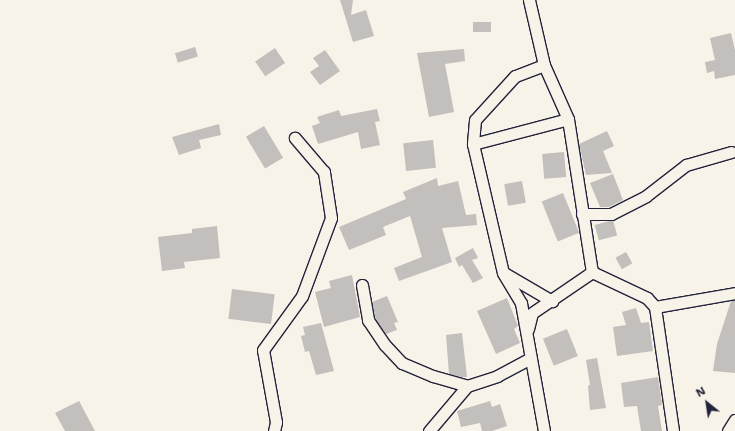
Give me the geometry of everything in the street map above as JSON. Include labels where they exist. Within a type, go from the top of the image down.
[{"type":"street","points":[[529,0],[544,65],[568,120],[592,272]]},
{"type":"street","points":[[544,65],[515,76],[475,120],[473,144],[504,273],[521,303],[544,431]]},
{"type":"street","points":[[473,144],[568,120]]},
{"type":"street","points":[[274,431],[276,422],[263,350],[302,296],[321,250],[331,218],[324,172],[295,138]]},
{"type":"street","points":[[582,214],[611,214],[646,196],[686,165],[731,152]]},
{"type":"street","points":[[528,342],[528,325],[532,313],[552,301],[592,272]]},
{"type":"street","points":[[592,272],[647,298],[655,307],[673,431]]},
{"type":"street","points":[[504,273],[552,301]]},
{"type":"street","points":[[362,285],[368,320],[385,345],[402,363],[467,386]]},
{"type":"street","points":[[655,307],[735,293]]},
{"type":"street","points":[[429,431],[467,386],[497,376],[531,358]]},
{"type":"street","points":[[728,431],[735,420]]},
{"type":"building","points":[[340,0],[353,0],[351,15],[366,10],[374,36],[353,42]]},
{"type":"building","points":[[473,22],[491,22],[491,32],[473,32]]},
{"type":"building","points":[[731,33],[735,50],[735,75],[715,79],[714,71],[707,73],[705,62],[715,60],[710,38]]},
{"type":"building","points":[[195,47],[198,57],[178,63],[175,53]]},
{"type":"building","points":[[275,48],[285,63],[265,76],[255,61]]},
{"type":"building","points":[[464,49],[465,61],[445,64],[454,112],[429,117],[417,53]]},
{"type":"building","points":[[325,50],[340,71],[320,85],[310,72],[319,66],[313,58]]},
{"type":"building","points":[[377,109],[380,121],[375,122],[380,145],[361,149],[358,132],[318,144],[312,126],[320,123],[317,117],[339,110],[341,116]]},
{"type":"building","points":[[219,124],[221,135],[199,140],[201,148],[179,155],[172,137]]},
{"type":"building","points":[[264,126],[283,158],[265,169],[246,137]]},
{"type":"building","points":[[607,131],[614,146],[603,151],[612,173],[586,175],[579,144]]},
{"type":"building","points":[[433,140],[436,168],[406,171],[403,143]]},
{"type":"building","points":[[564,152],[566,177],[544,179],[542,154]]},
{"type":"building","points":[[613,174],[623,200],[609,207],[600,207],[590,183]]},
{"type":"building","points":[[437,178],[438,186],[458,181],[466,215],[476,214],[477,225],[442,228],[452,262],[399,281],[394,268],[422,257],[410,216],[383,227],[386,235],[349,250],[339,227],[406,199],[403,192]]},
{"type":"building","points":[[522,181],[526,203],[508,206],[504,184]]},
{"type":"building","points":[[563,193],[579,233],[558,241],[542,202]]},
{"type":"building","points":[[613,220],[617,235],[599,240],[595,225]]},
{"type":"building","points":[[217,226],[220,258],[184,262],[185,268],[162,271],[158,237],[192,233],[192,229]]},
{"type":"building","points":[[473,248],[478,258],[472,260],[483,278],[473,283],[462,265],[459,267],[455,258]]},
{"type":"building","points":[[626,252],[632,263],[622,269],[616,258]]},
{"type":"building","points":[[352,275],[360,317],[324,327],[315,292],[331,288],[329,281]]},
{"type":"building","points":[[232,289],[275,294],[271,324],[228,319]]},
{"type":"building","points":[[387,296],[398,322],[394,323],[397,330],[386,334],[376,320],[372,302]]},
{"type":"building","points":[[507,298],[518,326],[514,329],[520,343],[496,354],[477,311]]},
{"type":"building","points":[[735,300],[735,373],[713,371],[717,344],[731,301]]},
{"type":"building","points":[[636,308],[641,323],[649,322],[653,351],[617,356],[613,327],[626,325],[622,312]]},
{"type":"building","points":[[321,323],[334,371],[316,375],[309,351],[305,352],[301,336],[305,335],[303,327]]},
{"type":"building","points":[[567,329],[578,356],[554,366],[543,339]]},
{"type":"building","points":[[462,333],[467,377],[449,374],[446,335]]},
{"type":"building","points":[[597,358],[606,408],[590,410],[588,386],[590,385],[586,360]]},
{"type":"building","points":[[658,377],[662,405],[658,406],[662,431],[641,431],[637,406],[624,407],[621,383]]},
{"type":"building","points":[[79,401],[95,431],[65,431],[55,413]]},
{"type":"building","points":[[490,401],[492,407],[500,404],[507,426],[492,431],[482,431],[480,423],[461,427],[457,411]]}]
